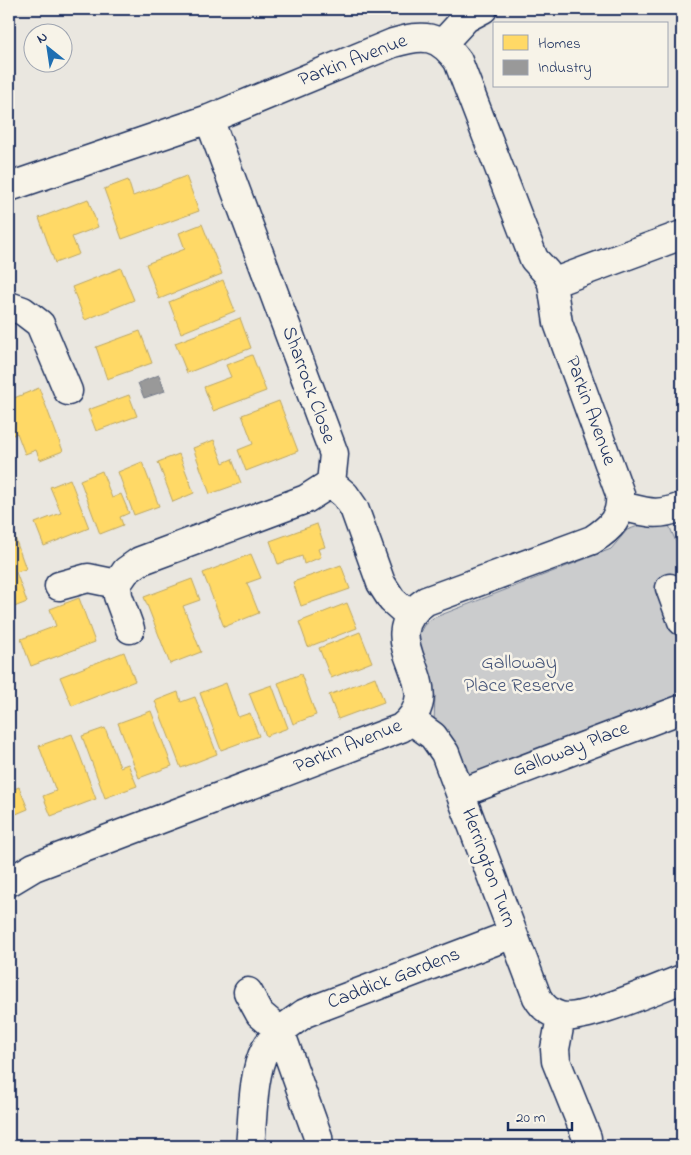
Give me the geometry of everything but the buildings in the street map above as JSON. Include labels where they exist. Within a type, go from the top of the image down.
[{"type":"street","points":[[442,44],[466,18],[483,9]]},
{"type":"street","name":"Parkin Avenue","points":[[9,187],[209,119],[393,43],[413,37],[424,37],[442,44],[450,50],[458,61],[534,259],[546,272],[552,283],[558,323],[620,494],[621,506]]},
{"type":"street","name":"Sharrock Close","points":[[209,119],[334,454],[331,483]]},
{"type":"street","points":[[552,283],[682,234]]},
{"type":"street","points":[[9,306],[23,311],[40,324],[68,391]]},
{"type":"street","points":[[130,629],[118,596],[117,584],[126,571],[140,561],[306,499],[331,483],[345,495],[354,508],[381,583],[392,600],[410,616],[418,606],[426,601],[592,540],[614,522],[621,506],[654,514],[671,511],[682,506]]},
{"type":"street","points":[[59,586],[88,578],[117,584]]},
{"type":"street","points":[[670,588],[682,621]]},
{"type":"street","name":"Parkin Avenue","points":[[9,882],[21,869],[401,728],[411,720],[418,709],[421,698],[419,683],[406,648],[405,624],[410,616]]},
{"type":"street","name":"Galloway Place","points":[[460,793],[682,709]]},
{"type":"street","name":"Herrington Turn","points":[[411,720],[433,736],[445,753],[540,1002],[552,1013],[561,1017]]},
{"type":"street","name":"Caddick Gardens","points":[[250,1146],[258,1068],[266,1048],[280,1031],[305,1013],[513,934]]},
{"type":"street","points":[[587,1138],[556,1062],[555,1049],[561,1017],[573,1017],[591,1013],[682,978]]},
{"type":"street","points":[[248,992],[260,1014],[280,1031],[318,1137],[319,1146]]},
{"type":"green space","name":"Galloway Place Reserve","points":[[668,523],[682,556],[682,580],[660,591],[682,647],[682,701],[473,776],[465,769],[434,722],[435,696],[419,647],[418,636],[424,625],[433,618],[611,549],[627,530],[641,525]]}]
